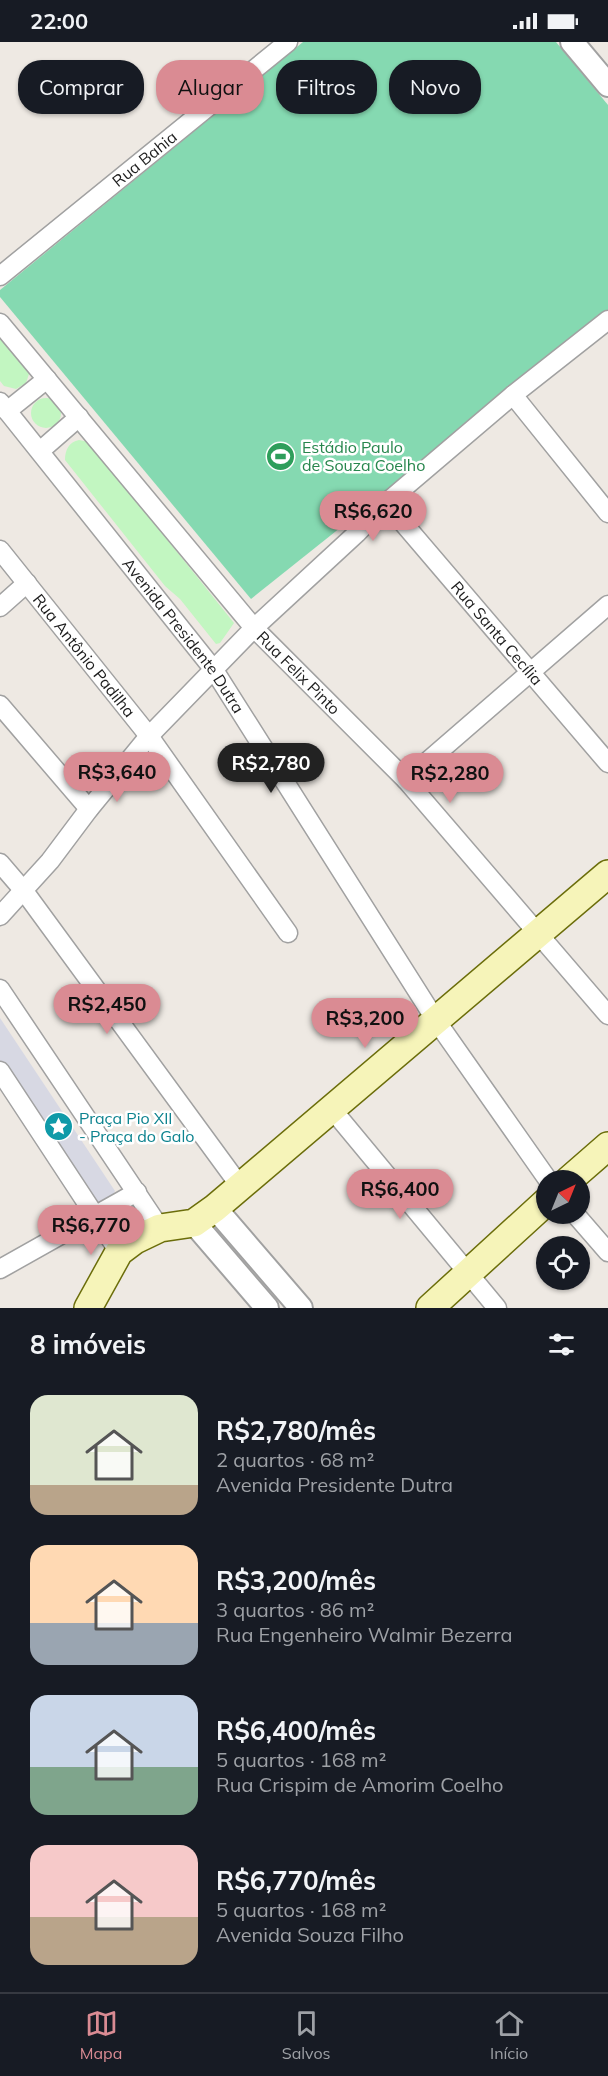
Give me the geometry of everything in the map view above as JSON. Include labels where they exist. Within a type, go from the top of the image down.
[{"type":"main road","points":[[88,1308],[127,1246],[160,1228],[204,1215],[608,874]]},
{"type":"main road","points":[[580,1170],[608,1146]]},
{"type":"main road","points":[[430,1308],[536,1211]]},
{"type":"street","name":"Rua Bahia","points":[[0,276],[288,42]]},
{"type":"street","points":[[572,42],[608,85]]},
{"type":"street","points":[[0,916],[24,891],[149,736],[254,628],[357,533],[386,503],[513,395],[608,320]]},
{"type":"street","name":"Rua Felix Pinto","points":[[0,322],[254,628],[406,780],[608,1015]]},
{"type":"street","points":[[4,406],[47,379]]},
{"type":"street","points":[[513,395],[608,513]]},
{"type":"street","name":"Avenida Presidente Dutra","points":[[4,406],[214,670],[435,1019],[541,1170]]},
{"type":"street","points":[[40,451],[79,417]]},
{"type":"street","name":"Rua Santa Cecília","points":[[386,503],[608,764]]},
{"type":"street","name":"Rua Antônio Padilha","points":[[0,550],[149,736],[288,933]]},
{"type":"street","name":"Rua Antônio Padilha","points":[[0,607],[27,583]]},
{"type":"street","points":[[406,780],[608,605]]},
{"type":"street","points":[[0,705],[89,809]]},
{"type":"street","points":[[0,863],[24,891],[240,1186]]},
{"type":"street","points":[[0,989],[160,1228]]},
{"type":"street","points":[[0,1071],[95,1215],[127,1246]]},
{"type":"street","points":[[331,1108],[496,1308]]},
{"type":"street","points":[[0,1269],[136,1192]]},
{"type":"street","points":[[204,1215],[267,1308]]},
{"type":"street","points":[[204,1215],[301,1308]]},
{"type":"street","points":[[584,1224],[608,1252]]},
{"type":"green space","name":"Estádio Paulo de Souza Coelho","points":[[303,42],[556,42],[608,105],[608,314],[251,599],[0,297],[0,290],[215,114],[264,114],[264,74],[276,64],[276,114],[377,114],[377,60],[281,60]]},
{"type":"green space","points":[[0,332],[30,371],[26,383],[16,389],[4,386],[0,381]]},
{"type":"green space","points":[[46,398],[52,399],[60,407],[60,419],[52,427],[46,428],[40,427],[32,419],[31,413],[32,407],[40,399]]},
{"type":"green space","points":[[79,440],[89,442],[234,623],[220,643],[216,644],[180,599],[165,586],[65,460],[68,447]]},
{"type":"shaded area","name":"Praça Pio XII - Praça do Galo","points":[[0,1018],[115,1191],[111,1199],[104,1203],[95,1203],[0,1062]]},
{"type":"place","name":"Estádio Paulo de Souza Coelho","points":[[281,456]]},
{"type":"place","name":"Praça Pio XII - Praça do Galo","points":[[58,1127]]}]
